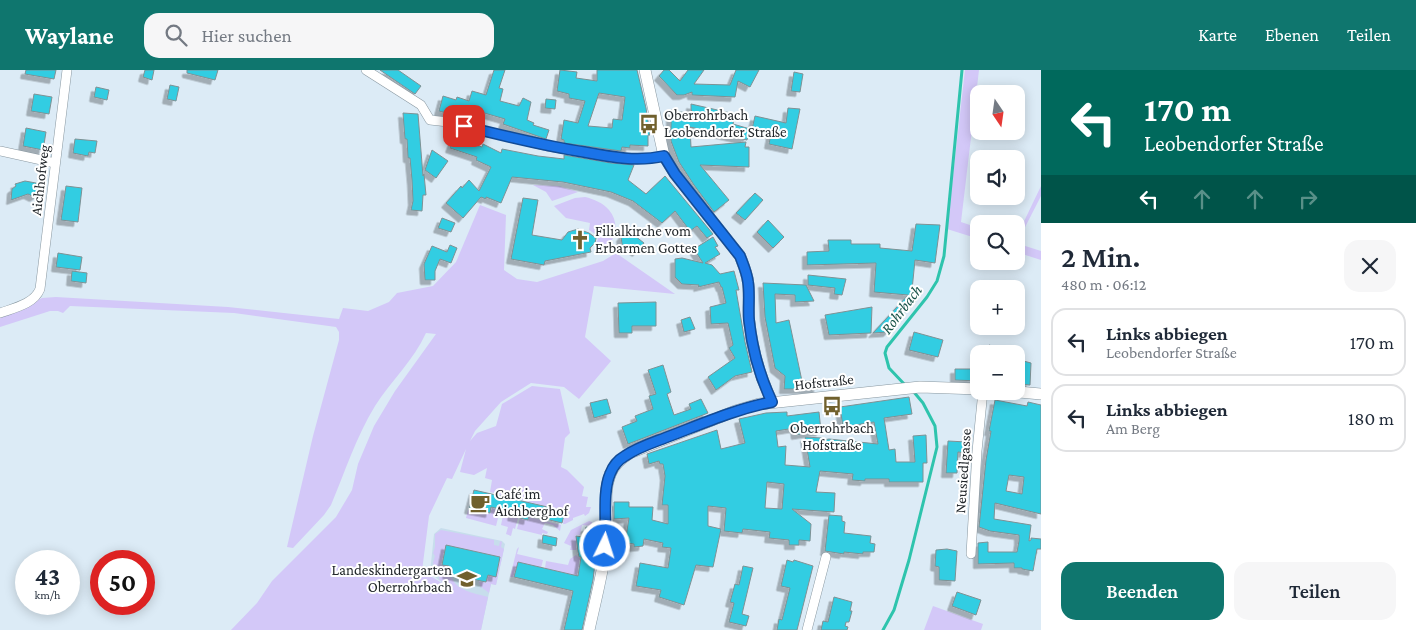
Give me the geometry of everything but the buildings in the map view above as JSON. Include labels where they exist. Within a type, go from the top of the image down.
[{"type":"main road","points":[[645,70],[664,156],[675,174],[740,256],[748,282],[749,320],[755,352],[762,380],[772,402]]},
{"type":"main road","name":"Hofstraße","points":[[589,630],[605,546],[606,489],[610,474],[617,462],[630,453],[735,411],[772,402],[920,387],[970,389]]},
{"type":"main road","points":[[1025,393],[1041,394]]},
{"type":"street","name":"Aichhofweg","points":[[0,313],[29,302],[38,293],[67,70]]},
{"type":"street","points":[[366,70],[421,105],[430,120],[448,122],[546,146],[612,157],[644,159],[664,156]]},
{"type":"street","points":[[0,151],[56,163]]},
{"type":"street","name":"Neusiedlgasse","points":[[971,554],[982,400]]},
{"type":"street","points":[[807,630],[826,557]]},
{"type":"shaded area","points":[[965,70],[979,70],[977,85],[970,85],[971,140],[961,222],[970,225],[970,236],[947,229]]},
{"type":"shaded area","points":[[533,185],[559,186],[578,192],[552,201],[546,192]]},
{"type":"shaded area","points":[[1041,186],[1041,196],[1025,227],[1025,219]]},
{"type":"shaded area","points":[[585,197],[607,208],[615,222],[614,235],[611,241],[602,250],[596,252],[595,246],[598,239],[589,230],[590,223],[566,218],[554,206],[575,198]]},
{"type":"shaded area","points":[[480,205],[506,215],[504,270],[517,279],[537,282],[603,261],[616,253],[675,294],[594,286],[585,337],[611,361],[579,399],[564,387],[531,383],[501,402],[475,431],[470,441],[477,433],[496,426],[502,404],[532,386],[560,389],[570,433],[565,438],[561,467],[567,470],[584,487],[582,496],[588,497],[586,507],[591,507],[589,513],[585,516],[584,514],[573,518],[573,520],[563,524],[565,511],[490,492],[492,480],[485,478],[487,468],[474,475],[460,472],[466,449],[452,479],[447,478],[429,516],[422,571],[447,586],[439,579],[439,572],[436,571],[433,563],[435,556],[433,553],[435,534],[441,530],[494,540],[494,545],[499,546],[500,541],[502,542],[501,547],[504,549],[496,585],[491,584],[489,593],[480,586],[479,581],[486,583],[488,575],[496,577],[501,557],[446,545],[441,564],[449,567],[447,574],[451,575],[456,585],[488,597],[481,630],[231,630],[257,603],[272,581],[336,517],[352,490],[358,464],[374,426],[395,391],[436,334],[426,333],[409,361],[381,397],[356,442],[331,505],[293,548],[287,547],[313,436],[339,340],[339,332],[336,327],[234,313],[70,306],[63,313],[50,311],[0,327],[0,317],[42,298],[56,297],[228,307],[339,319],[343,308],[368,311],[389,302],[397,293],[433,286],[456,262]]},
{"type":"shaded area","points":[[1025,246],[1041,251],[1041,260],[1025,255]]},
{"type":"shaded area","points":[[492,508],[500,510],[496,526],[466,518],[468,510],[490,514]]},
{"type":"shaded area","points":[[504,511],[512,513],[512,516],[518,518],[511,536],[506,534],[508,527],[501,525]]},
{"type":"shaded area","points":[[529,517],[561,525],[560,531],[553,525],[545,523],[542,529],[548,532],[547,534],[542,533],[542,535],[517,529],[520,518],[528,520]]},
{"type":"shaded area","points":[[589,521],[592,522],[592,526],[582,525],[580,535],[576,535],[576,550],[570,550],[571,546],[564,543],[571,530]]},
{"type":"shaded area","name":"Landeskindergarten Oberrohrbach","points":[[441,528],[502,541],[505,544],[496,585],[491,584],[481,630],[449,588],[430,573],[434,534]]},
{"type":"shaded area","points":[[519,547],[517,554],[543,560],[541,568],[518,562],[514,577],[510,577],[517,549]]},
{"type":"shaded area","points":[[576,555],[580,558],[577,576],[545,568],[546,561],[568,565],[570,559]]},
{"type":"shaded area","points":[[933,606],[983,624],[981,630],[924,630]]},
{"type":"waterway","name":"Rohrbach","points":[[906,386],[889,368],[885,353],[887,347],[927,297],[937,281],[944,256],[962,70]]},
{"type":"waterway","name":"Rohrbach","points":[[883,630],[894,610],[909,560],[937,447],[935,426],[923,403],[913,391]]},
{"type":"place","name":"Oberrohrbach Leobendorfer Straße","points":[[649,124]]},
{"type":"place","name":"Filialkirche vom Erbarmen Gottes","points":[[580,240]]},
{"type":"place","name":"Oberrohrbach Hofstraße","points":[[832,406]]},
{"type":"place","name":"Café im Aichberghof","points":[[480,503]]},
{"type":"place","name":"Landeskindergarten Oberrohrbach","points":[[467,579]]},
{"type":"route","points":[[464,126],[546,146],[622,159],[644,159],[664,156],[675,174],[740,256],[745,269],[748,282],[749,320],[755,352],[762,380],[772,402],[735,411],[630,453],[617,462],[610,474],[606,489],[607,532],[605,546]]}]
